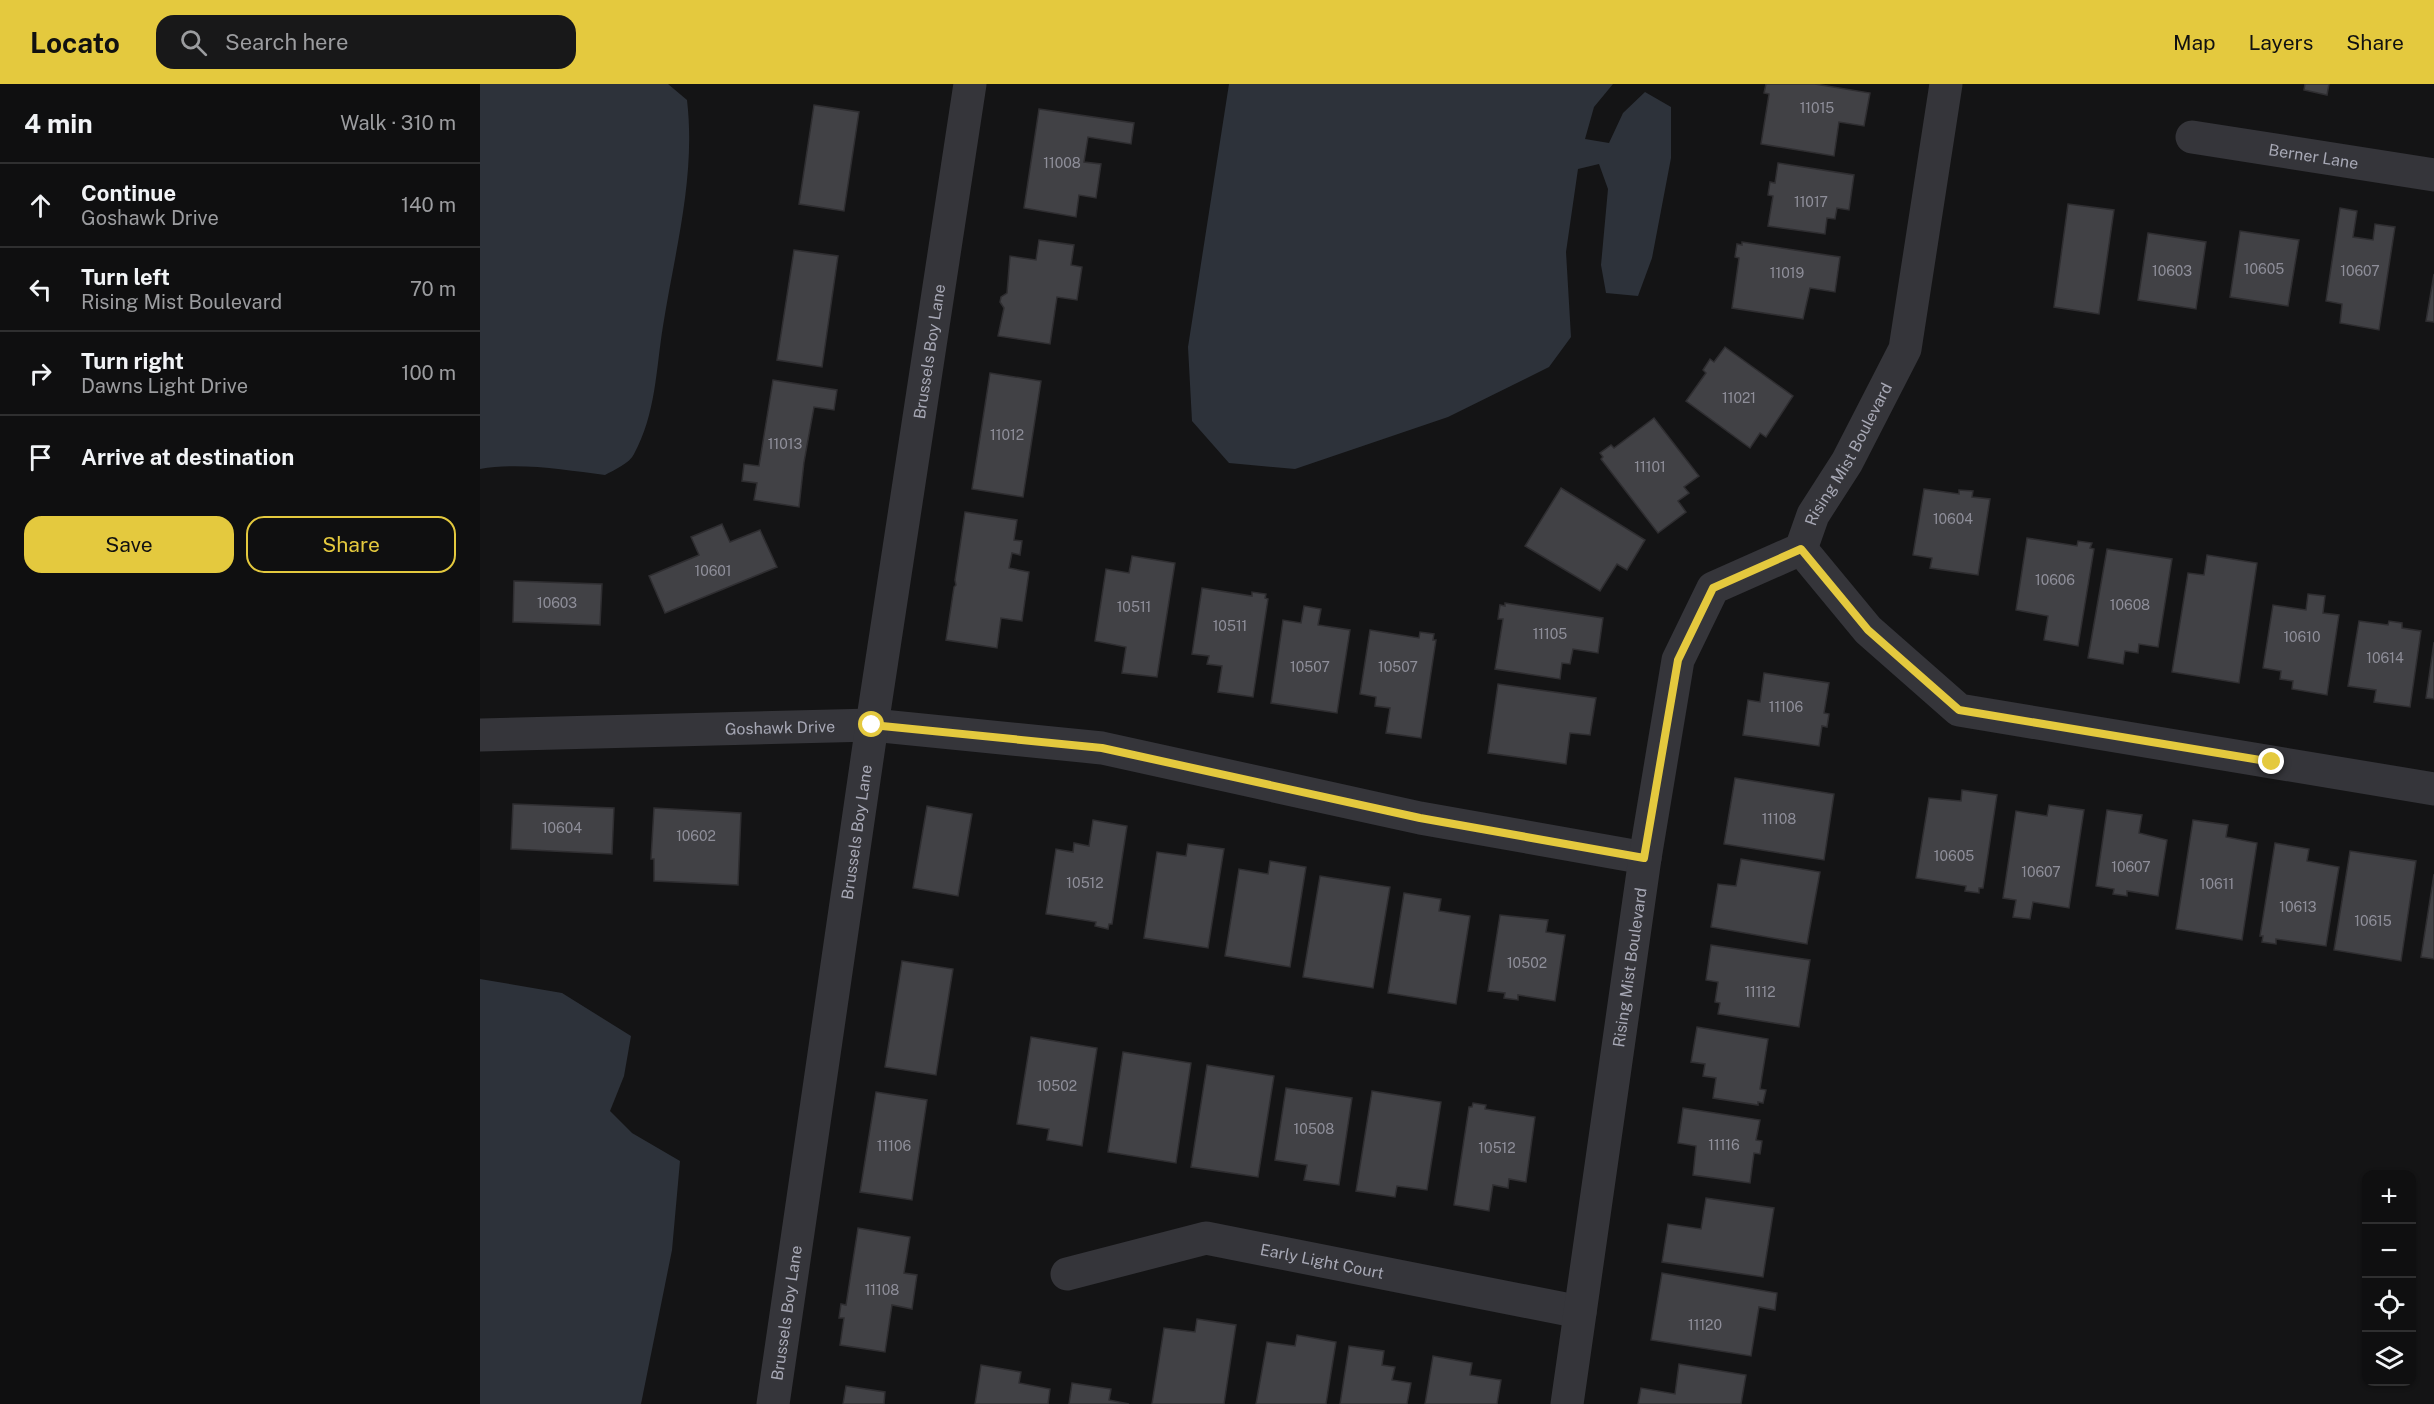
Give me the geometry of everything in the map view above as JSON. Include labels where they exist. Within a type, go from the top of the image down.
[{"type":"street","name":"Brussels Boy Lane","points":[[772,1404],[872,725],[970,84]]},
{"type":"street","name":"Rising Mist Boulevard","points":[[1567,1404],[1644,858],[1678,660],[1713,588],[1801,549],[1813,514],[1847,462],[1905,349],[1946,84]]},
{"type":"street","name":"Berner Lane","points":[[2192,137],[2434,175]]},
{"type":"street","points":[[1801,549],[1868,630],[1959,710],[2434,789]]},
{"type":"street","name":"Goshawk Drive","points":[[480,735],[872,725],[1102,748],[1420,818],[1644,858]]},
{"type":"street","name":"Early Light Court","points":[[1067,1274],[1206,1238],[1580,1312]]},
{"type":"shaded area","points":[[480,84],[668,84],[687,100],[689,157],[687,185],[651,407],[641,439],[632,457],[605,475],[511,466],[480,469]]},
{"type":"shaded area","points":[[1229,84],[1613,84],[1594,107],[1585,139],[1609,143],[1623,113],[1645,92],[1671,107],[1671,158],[1652,258],[1638,296],[1606,293],[1601,265],[1608,189],[1599,164],[1578,169],[1566,252],[1571,337],[1549,367],[1448,417],[1295,469],[1229,463],[1192,421],[1188,347]]},
{"type":"shaded area","points":[[480,979],[562,993],[631,1036],[624,1076],[610,1111],[632,1133],[680,1161],[672,1250],[641,1404],[480,1404]]},
{"type":"building","points":[[1766,84],[1815,84],[1870,93],[1864,126],[1839,122],[1834,156],[1761,144],[1769,94],[1764,93]]},
{"type":"building","points":[[2305,84],[2329,84],[2327,95],[2304,90]]},
{"type":"building","points":[[814,105],[859,112],[844,211],[799,204]]},
{"type":"building","points":[[1039,109],[1134,123],[1131,144],[1088,137],[1084,162],[1101,164],[1096,198],[1079,195],[1076,217],[1024,208]]},
{"type":"building","points":[[1778,163],[1854,175],[1849,210],[1837,208],[1835,219],[1827,218],[1825,234],[1768,226],[1773,196],[1768,195],[1770,182],[1775,183]]},
{"type":"building","points":[[2068,204],[2114,210],[2099,314],[2054,307]]},
{"type":"building","points":[[2340,208],[2357,211],[2353,237],[2373,240],[2375,224],[2395,227],[2379,330],[2340,323],[2342,304],[2326,301]]},
{"type":"building","points":[[2240,231],[2299,240],[2288,306],[2230,297]]},
{"type":"building","points":[[2148,233],[2206,242],[2196,309],[2138,300]]},
{"type":"building","points":[[1039,240],[1074,245],[1071,265],[1082,267],[1077,300],[1057,297],[1050,344],[998,336],[1004,308],[1000,302],[1001,297],[1007,293],[1010,256],[1036,260]]},
{"type":"building","points":[[1742,242],[1840,257],[1835,292],[1810,288],[1803,319],[1732,308],[1739,258],[1735,257],[1737,244],[1742,245]]},
{"type":"building","points":[[794,250],[838,256],[822,367],[777,360]]},
{"type":"building","points":[[2434,274],[2434,322],[2426,321]]},
{"type":"building","points":[[1725,347],[1793,396],[1766,437],[1760,433],[1750,448],[1686,401],[1706,373],[1703,370],[1710,359],[1714,362]]},
{"type":"building","points":[[990,373],[1041,381],[1023,497],[972,489]]},
{"type":"building","points":[[773,380],[837,390],[834,410],[814,407],[799,507],[754,500],[757,483],[742,481],[744,464],[759,466]]},
{"type":"building","points":[[1654,418],[1699,476],[1684,487],[1689,493],[1678,501],[1686,512],[1658,533],[1601,459],[1603,457],[1600,453],[1611,445],[1614,448]]},
{"type":"building","points":[[1561,488],[1645,540],[1627,570],[1617,564],[1600,591],[1525,546]]},
{"type":"building","points":[[1924,489],[1959,494],[1959,490],[1973,491],[1972,497],[1990,499],[1978,575],[1930,568],[1932,558],[1913,555]]},
{"type":"building","points":[[965,512],[1017,520],[1014,540],[1022,541],[1020,555],[1012,553],[1009,568],[1029,572],[1022,621],[1001,618],[997,648],[946,640],[956,585]]},
{"type":"building","points":[[722,524],[730,542],[760,530],[777,567],[665,613],[649,576],[699,555],[691,537]]},
{"type":"building","points":[[2027,538],[2077,546],[2078,541],[2092,543],[2090,548],[2094,549],[2078,646],[2044,640],[2048,616],[2016,610]]},
{"type":"building","points":[[2107,549],[2172,559],[2158,647],[2139,644],[2138,653],[2125,651],[2123,664],[2088,658]]},
{"type":"building","points":[[2207,555],[2257,563],[2239,683],[2172,672],[2188,573],[2204,575]]},
{"type":"building","points":[[1132,556],[1175,563],[1157,677],[1122,673],[1126,647],[1095,641],[1106,569],[1129,573]]},
{"type":"building","points":[[514,581],[602,584],[600,625],[513,622]]},
{"type":"building","points":[[1202,588],[1252,596],[1252,592],[1266,594],[1265,598],[1268,599],[1253,697],[1218,692],[1222,666],[1207,664],[1209,656],[1192,654]]},
{"type":"building","points":[[2308,594],[2325,596],[2323,613],[2339,615],[2327,695],[2292,689],[2293,681],[2280,679],[2281,671],[2263,668],[2273,605],[2306,610]]},
{"type":"building","points":[[1505,603],[1603,618],[1598,653],[1573,649],[1570,664],[1562,663],[1560,679],[1495,669],[1503,619],[1498,619],[1500,605],[1505,606]]},
{"type":"building","points":[[1304,606],[1321,609],[1318,625],[1350,630],[1337,713],[1271,703],[1283,620],[1301,623]]},
{"type":"building","points":[[2359,621],[2388,625],[2389,621],[2402,623],[2402,628],[2421,631],[2410,707],[2374,702],[2376,690],[2348,686]]},
{"type":"building","points":[[1370,630],[1419,638],[1420,632],[1434,634],[1433,640],[1436,640],[1421,738],[1386,733],[1390,708],[1375,706],[1376,697],[1360,694]]},
{"type":"building","points":[[2434,642],[2434,699],[2426,698]]},
{"type":"building","points":[[1764,673],[1829,683],[1824,713],[1829,714],[1827,727],[1822,726],[1819,746],[1743,735],[1748,700],[1760,702]]},
{"type":"building","points":[[1498,684],[1596,698],[1590,735],[1570,733],[1566,764],[1488,753]]},
{"type":"building","points":[[1735,778],[1834,794],[1824,860],[1724,844]]},
{"type":"building","points":[[1962,790],[1997,795],[1983,888],[1979,888],[1979,893],[1965,891],[1966,886],[1916,878],[1929,798],[1961,801]]},
{"type":"building","points":[[513,804],[614,808],[612,854],[511,849]]},
{"type":"building","points":[[2049,805],[2084,810],[2069,908],[2033,902],[2030,919],[2013,917],[2016,900],[2003,898],[2016,811],[2047,816]]},
{"type":"building","points":[[927,806],[972,814],[958,896],[913,888]]},
{"type":"building","points":[[654,808],[741,813],[738,885],[654,881],[654,859],[651,859]]},
{"type":"building","points":[[2107,810],[2142,815],[2139,833],[2167,840],[2158,896],[2127,891],[2127,896],[2113,894],[2114,889],[2096,886]]},
{"type":"building","points":[[1093,820],[1127,826],[1112,924],[1109,924],[1108,929],[1095,926],[1096,922],[1046,914],[1056,849],[1073,852],[1074,843],[1089,846]]},
{"type":"building","points":[[2193,820],[2228,825],[2226,837],[2257,843],[2242,940],[2176,929]]},
{"type":"building","points":[[2275,843],[2309,849],[2307,861],[2339,867],[2326,946],[2276,939],[2276,944],[2262,942],[2263,936],[2260,936]]},
{"type":"building","points":[[1188,844],[1224,849],[1208,948],[1144,938],[1157,852],[1186,856]]},
{"type":"building","points":[[2350,851],[2416,861],[2401,961],[2334,950]]},
{"type":"building","points":[[1741,859],[1820,872],[1807,944],[1711,927],[1718,884],[1736,886]]},
{"type":"building","points":[[1270,861],[1306,867],[1290,967],[1225,956],[1239,869],[1268,874]]},
{"type":"building","points":[[2434,874],[2434,959],[2421,957]]},
{"type":"building","points":[[1320,876],[1390,887],[1373,988],[1303,977]]},
{"type":"building","points":[[1404,893],[1441,899],[1439,911],[1470,916],[1456,1004],[1388,993]]},
{"type":"building","points":[[1500,915],[1548,920],[1546,932],[1565,935],[1555,1001],[1518,995],[1518,1000],[1504,998],[1505,993],[1488,991]]},
{"type":"building","points":[[1711,945],[1810,960],[1799,1027],[1718,1014],[1720,1003],[1715,1002],[1718,982],[1706,980]]},
{"type":"building","points":[[902,961],[953,969],[936,1075],[885,1067]]},
{"type":"building","points":[[1697,1027],[1768,1039],[1760,1089],[1766,1090],[1763,1103],[1758,1102],[1758,1105],[1713,1098],[1716,1078],[1703,1076],[1705,1064],[1691,1062]]},
{"type":"building","points":[[1031,1037],[1097,1048],[1082,1146],[1047,1140],[1049,1129],[1017,1124]]},
{"type":"building","points":[[1123,1052],[1191,1063],[1176,1163],[1108,1152]]},
{"type":"building","points":[[1207,1065],[1274,1076],[1258,1177],[1191,1167]]},
{"type":"building","points":[[1286,1088],[1352,1098],[1339,1185],[1304,1180],[1307,1165],[1275,1160]]},
{"type":"building","points":[[1372,1091],[1441,1102],[1427,1190],[1397,1186],[1395,1197],[1356,1191]]},
{"type":"building","points":[[876,1092],[927,1100],[912,1200],[860,1192]]},
{"type":"building","points":[[1473,1103],[1486,1105],[1485,1109],[1535,1117],[1526,1182],[1509,1179],[1508,1188],[1493,1185],[1489,1211],[1454,1205],[1469,1107],[1472,1107]]},
{"type":"building","points":[[1683,1108],[1760,1120],[1756,1140],[1762,1141],[1760,1154],[1754,1153],[1750,1183],[1693,1175],[1696,1146],[1678,1143]]},
{"type":"building","points":[[1706,1198],[1774,1208],[1763,1277],[1662,1262],[1668,1224],[1701,1229]]},
{"type":"building","points":[[858,1228],[910,1237],[904,1273],[917,1275],[912,1309],[892,1305],[885,1352],[840,1345],[844,1318],[839,1318],[841,1304],[846,1305]]},
{"type":"building","points":[[1662,1273],[1777,1293],[1775,1310],[1759,1307],[1751,1356],[1651,1340]]},
{"type":"building","points":[[1197,1319],[1236,1325],[1224,1404],[1152,1404],[1164,1328],[1195,1332]]},
{"type":"building","points":[[1297,1335],[1336,1342],[1326,1404],[1256,1404],[1267,1342],[1295,1346]]},
{"type":"building","points":[[1349,1346],[1384,1351],[1382,1365],[1395,1367],[1392,1380],[1411,1383],[1407,1404],[1340,1404]]},
{"type":"building","points":[[1433,1356],[1472,1363],[1470,1375],[1501,1380],[1497,1404],[1425,1404]]},
{"type":"building","points":[[1679,1364],[1746,1375],[1741,1404],[1638,1404],[1641,1388],[1675,1394]]},
{"type":"building","points":[[981,1365],[1021,1372],[1019,1383],[1050,1389],[1048,1404],[975,1404]]},
{"type":"building","points":[[1072,1383],[1111,1389],[1109,1400],[1129,1404],[1069,1404]]},
{"type":"building","points":[[846,1386],[885,1392],[884,1404],[843,1404]]},
{"type":"route","points":[[872,725],[1102,748],[1420,818],[1644,858],[1678,660],[1713,588],[1801,549],[1868,630],[1959,710],[2272,762]]}]
